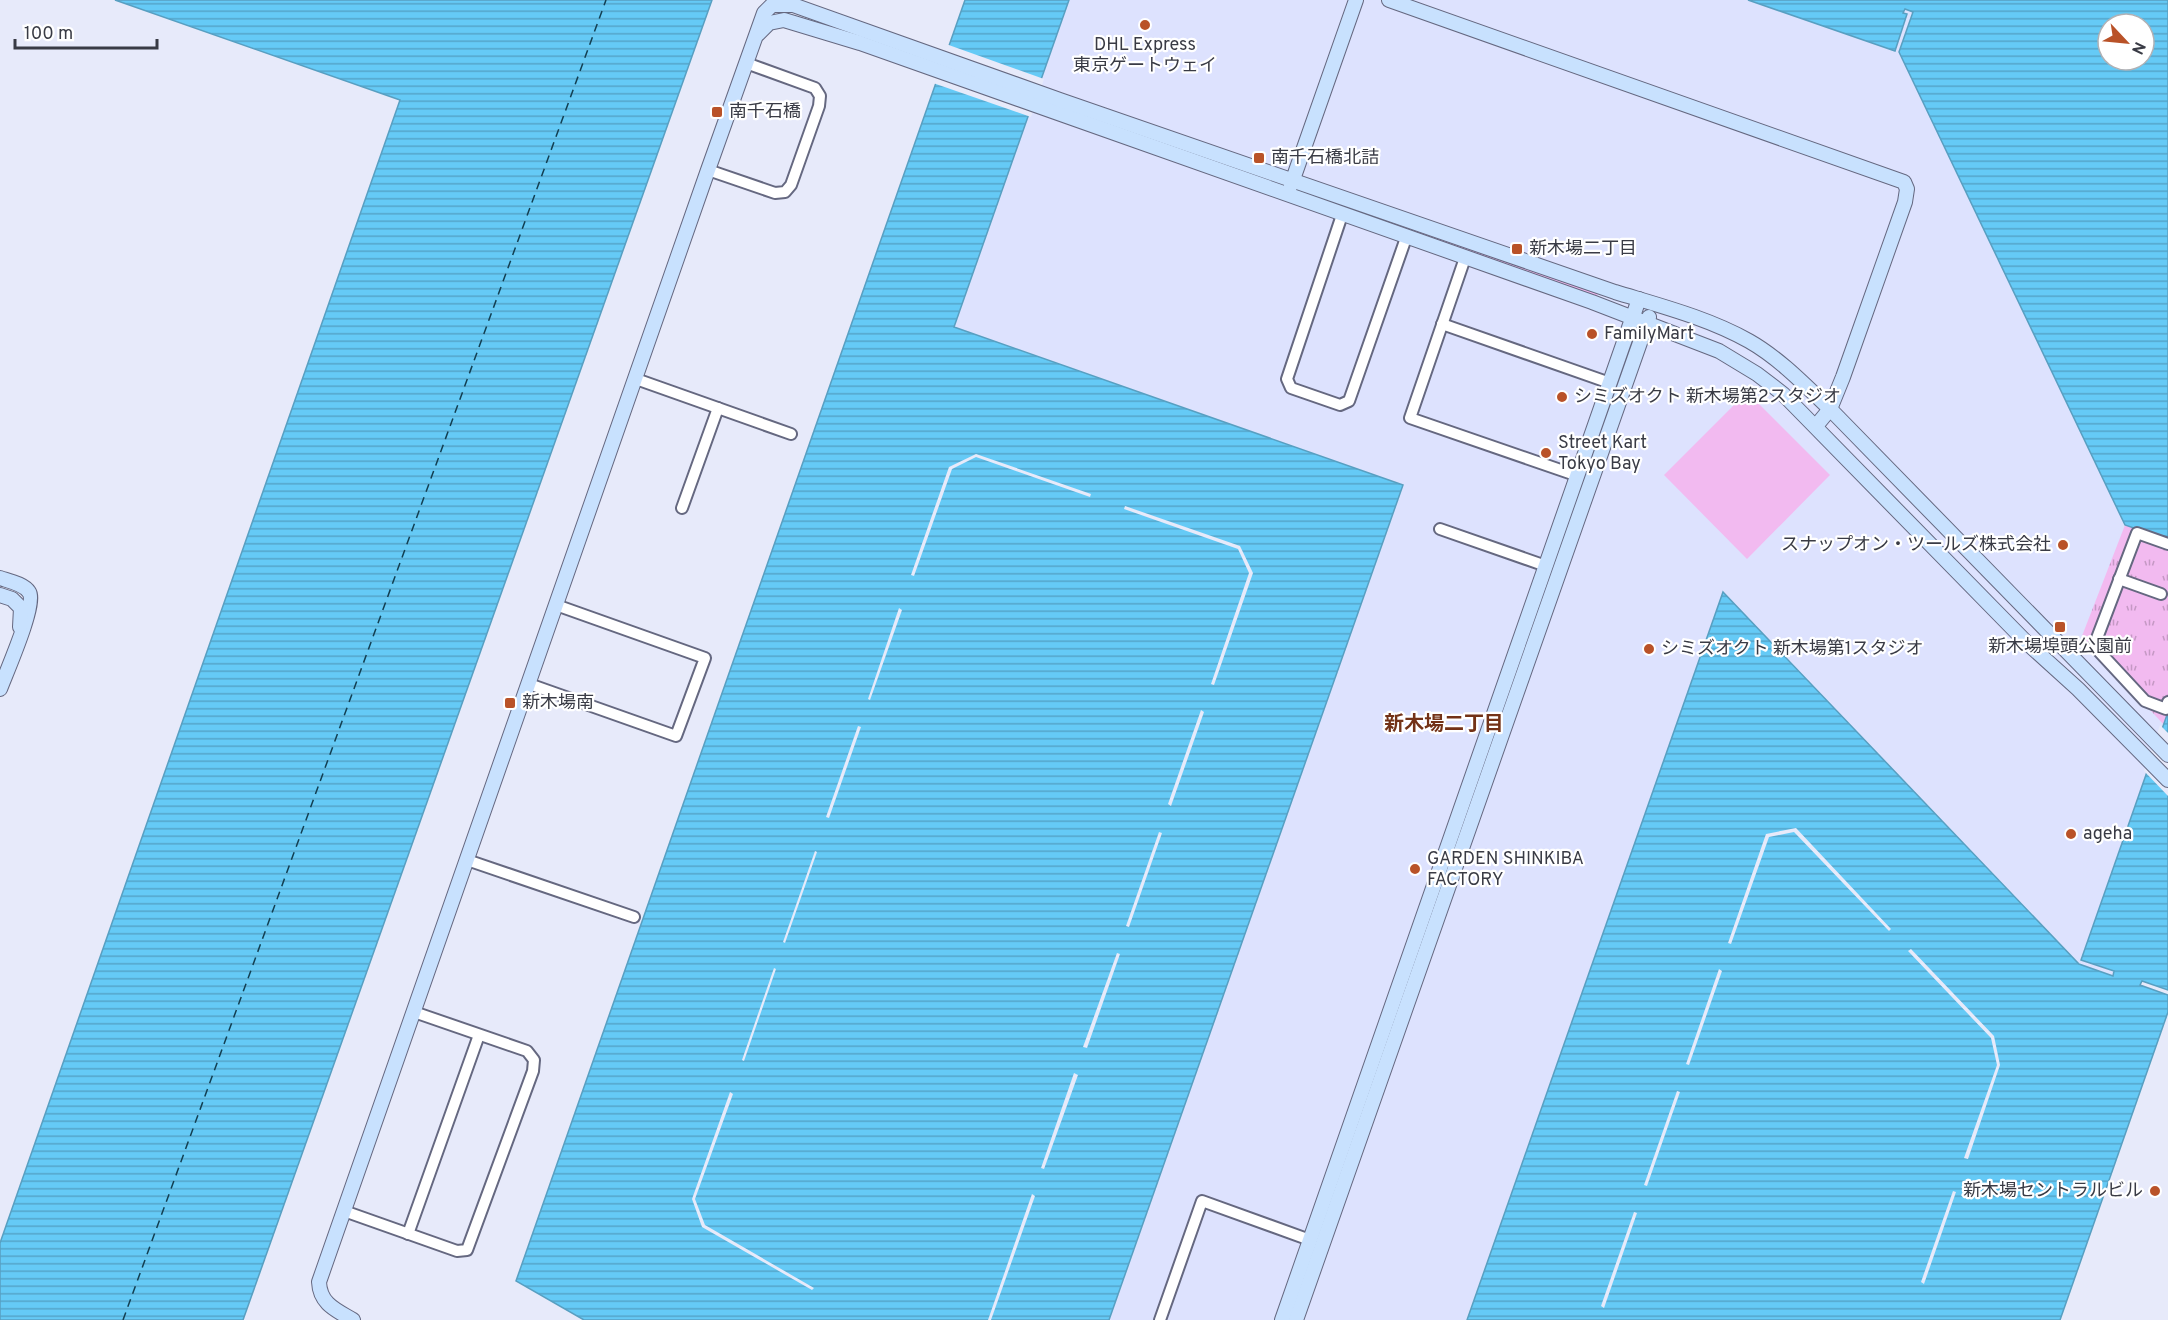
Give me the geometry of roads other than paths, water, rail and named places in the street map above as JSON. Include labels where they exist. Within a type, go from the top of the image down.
[{"type":"street","points":[[1287,196],[1356,0]]},
{"type":"street","points":[[1389,0],[1904,182],[1907,189],[1905,202],[1830,409],[1816,426]]},
{"type":"street","points":[[353,1320],[327,1304],[319,1290],[319,1282],[756,35],[764,13],[772,5],[778,3],[793,5],[862,37],[1058,106],[1287,196],[1633,318],[1719,351],[1770,383],[1816,426],[2026,642],[2168,780]]},
{"type":"street","points":[[708,170],[775,193],[785,192],[791,185],[819,106],[820,96],[815,88],[746,63]]},
{"type":"street","points":[[1058,106],[1293,179],[1721,327],[1751,342],[1804,384],[1830,409],[2168,755]]},
{"type":"street","points":[[1342,215],[1287,379],[1291,388],[1338,405],[1349,401],[1406,238]]},
{"type":"street","points":[[1465,258],[1410,418],[1578,476]]},
{"type":"street","points":[[1507,698],[1546,566],[1639,299]]},
{"type":"street","points":[[1296,1320],[1385,1046],[1507,698],[1653,304]]},
{"type":"street","points":[[1442,324],[1610,383]]},
{"type":"street","points":[[636,379],[791,434]]},
{"type":"street","points":[[682,508],[718,408]]},
{"type":"street","points":[[1440,529],[1546,566]]},
{"type":"street","points":[[2168,543],[2137,533],[2094,646],[2145,701],[2166,709],[2168,702]]},
{"type":"street","points":[[0,578],[21,585],[29,591],[32,598],[27,621],[19,635],[0,689]]},
{"type":"street","points":[[2119,579],[2162,594]]},
{"type":"street","points":[[0,595],[12,599],[21,608],[19,635]]},
{"type":"street","points":[[529,684],[676,736],[705,658],[556,605]]},
{"type":"street","points":[[467,860],[634,917]]},
{"type":"street","points":[[344,1211],[461,1251],[470,1247],[475,1233],[534,1065],[532,1056],[526,1051],[414,1012]]},
{"type":"street","points":[[408,1234],[478,1035]]},
{"type":"street","points":[[1282,1320],[1310,1240],[1385,1046]]},
{"type":"street","points":[[1160,1320],[1202,1202],[1310,1240]]},
{"type":"water","points":[[115,0],[712,0],[243,1320],[0,1320],[0,1243],[400,100]]},
{"type":"water","points":[[965,0],[1069,0],[954,327],[1403,485],[1109,1320],[584,1320],[516,1281]]},
{"type":"water","points":[[1748,0],[2168,0],[2168,540],[2125,525],[1899,52],[1913,12],[1905,9],[1903,13],[1907,14],[1895,51]]},
{"type":"water","points":[[1723,592],[2079,964],[2113,976],[2114,971],[2081,960],[2168,712],[2168,990],[2142,981],[2140,985],[2168,995],[2168,1012],[2060,1320],[1467,1320]]},
{"type":"place","name":"DHL Express 東京ゲートウェイ","points":[[1145,25]]},
{"type":"place","name":"南千石橋","points":[[717,112]]},
{"type":"place","name":"南千石橋北詰","points":[[1259,158]]},
{"type":"place","name":"新木場二丁目","points":[[1517,249]]},
{"type":"place","name":"FamilyMart","points":[[1592,334]]},
{"type":"place","name":"シミズオクト 新木場第2スタジオ","points":[[1562,397]]},
{"type":"place","name":"Street Kart Tokyo Bay","points":[[1546,453]]},
{"type":"place","name":"スナップオン・ツールズ株式会社","points":[[2063,545]]},
{"type":"place","name":"新木場埠頭公園前","points":[[2060,627]]},
{"type":"place","name":"シミズオクト 新木場第1スタジオ","points":[[1649,649]]},
{"type":"place","name":"新木場南","points":[[510,703]]},
{"type":"place","name":"ageha","points":[[2071,834]]},
{"type":"place","name":"GARDEN SHINKIBA FACTORY","points":[[1415,869]]},
{"type":"place","name":"新木場セントラルビル","points":[[2155,1191]]},
{"type":"district","name":"新木場二丁目","points":[[1444,725]]}]
